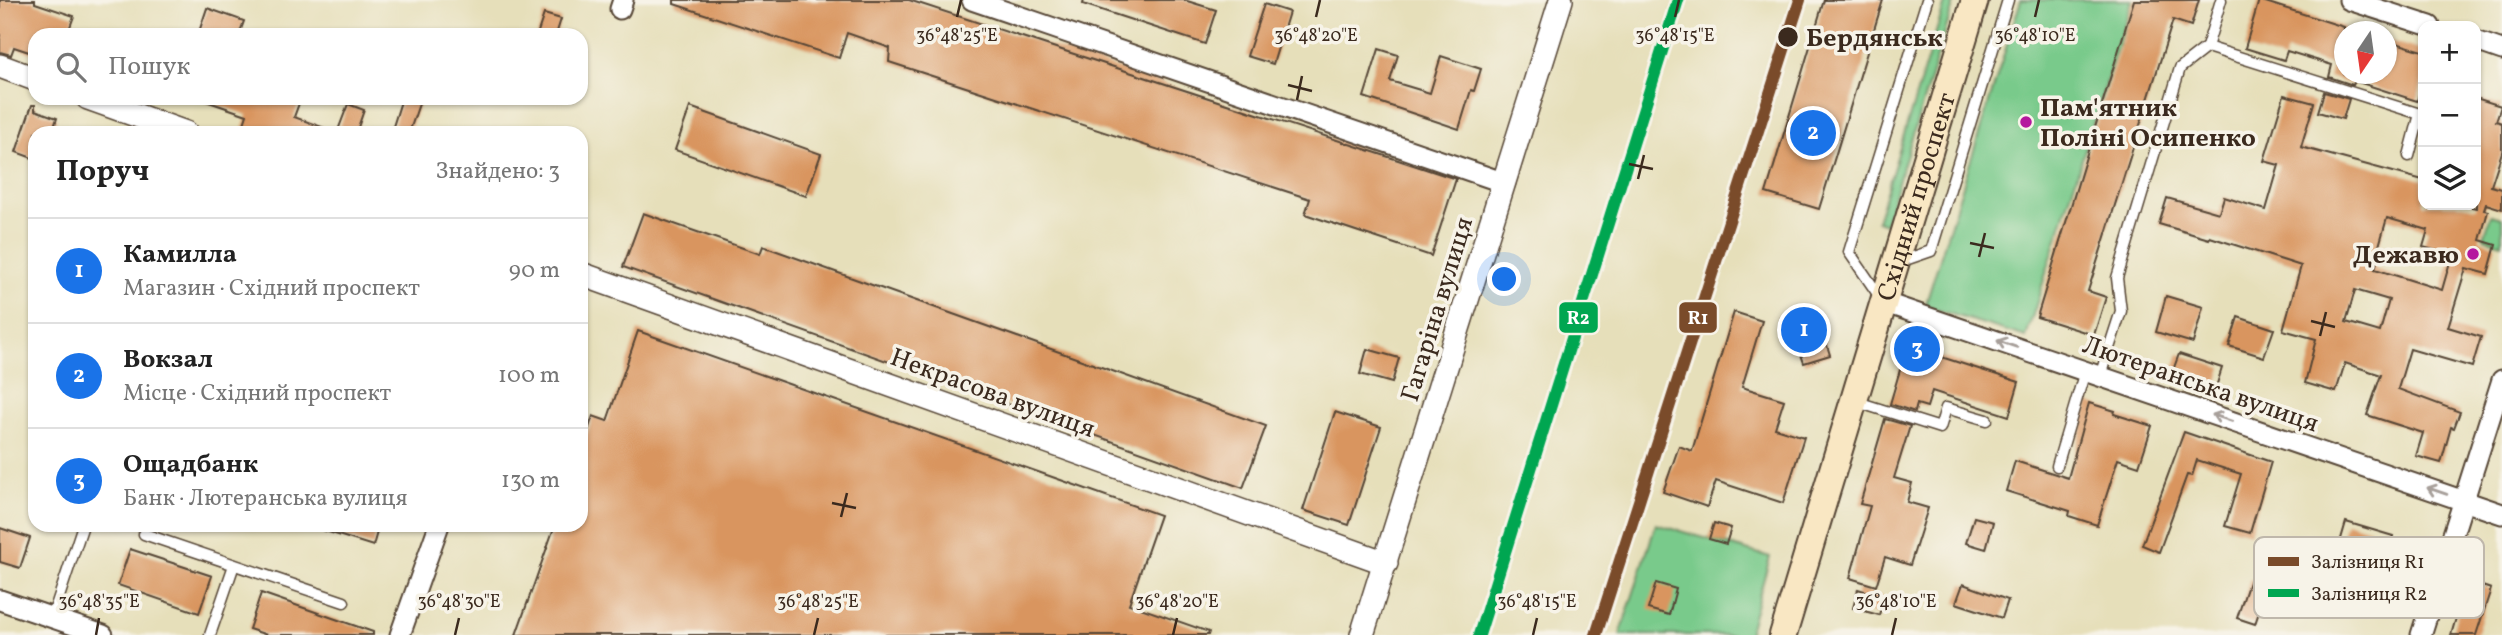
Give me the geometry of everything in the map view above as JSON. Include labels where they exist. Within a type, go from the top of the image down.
[{"type":"main road","name":"Східний проспект","points":[[1783,635],[1975,0]]},
{"type":"street","points":[[972,0],[1505,184]]},
{"type":"street","name":"Гагаріна вулиця","points":[[1362,635],[1561,0]]},
{"type":"street","points":[[2349,0],[2418,22]]},
{"type":"street","points":[[2481,43],[2502,50]]},
{"type":"street","points":[[0,66],[28,76]]},
{"type":"street","points":[[108,105],[166,126]]},
{"type":"street","name":"Некрасова вулиця","points":[[588,277],[1386,562]]},
{"type":"street","name":"Лютеранська вулиця","points":[[1883,302],[2502,514]]},
{"type":"street","points":[[2453,537],[2502,380]]},
{"type":"street","points":[[400,635],[437,532]]},
{"type":"street","points":[[0,600],[103,635]]},
{"type":"street","points":[[2421,635],[2427,618]]},
{"type":"lane","points":[[1883,302],[1849,253],[1927,0]]},
{"type":"lane","points":[[1895,263],[1931,251],[2008,0]]},
{"type":"lane","points":[[2057,466],[2121,311],[2117,278],[2180,68],[2207,47],[2221,0]]},
{"type":"lane","points":[[2207,47],[2420,114],[2409,156]]},
{"type":"lane","points":[[1854,401],[1940,428],[1946,408],[1987,420]]},
{"type":"lane","points":[[52,618],[81,532]]},
{"type":"lane","points":[[144,534],[344,602]]},
{"type":"lane","points":[[210,635],[234,565]]},
{"type":"green space","points":[[1946,0],[1955,0],[1885,224],[1877,221]]},
{"type":"green space","points":[[2021,0],[2132,0],[2026,337],[1925,306]]},
{"type":"green space","points":[[2491,215],[2502,218],[2502,243],[2484,238]]},
{"type":"green space","points":[[1656,524],[1770,557],[1748,635],[1620,635]]},
{"type":"building","points":[[0,0],[35,0],[35,3],[74,16],[70,28],[28,28],[28,52],[14,47],[11,55],[0,52]]},
{"type":"building","points":[[674,0],[909,0],[1456,179],[1431,256],[1305,214],[1310,199],[889,62],[890,48],[847,33],[839,58],[674,4]]},
{"type":"building","points":[[1084,0],[1184,0],[1216,10],[1205,44],[1083,4]]},
{"type":"building","points":[[1824,0],[1883,0],[1819,209],[1766,193]]},
{"type":"building","points":[[2134,0],[2199,0],[2191,26],[2173,20],[2093,275],[2088,291],[2106,297],[2094,335],[2037,317]]},
{"type":"building","points":[[2259,0],[2334,24],[2334,79],[2329,77],[2332,65],[2287,51],[2284,60],[2245,48]]},
{"type":"building","points":[[1264,4],[1289,12],[1273,64],[1247,56]]},
{"type":"building","points":[[207,8],[244,21],[242,28],[200,28]]},
{"type":"building","points":[[544,14],[561,19],[558,28],[539,28]]},
{"type":"building","points":[[2397,43],[2418,50],[2417,101],[2364,84],[2397,84]]},
{"type":"building","points":[[1379,49],[1398,55],[1390,81],[1430,93],[1441,56],[1481,69],[1474,91],[1471,90],[1459,129],[1364,97]]},
{"type":"building","points":[[2324,92],[2349,99],[2343,119],[2318,112]]},
{"type":"building","points":[[2284,95],[2314,103],[2301,147],[2418,179],[2418,210],[2481,210],[2481,100],[2501,106],[2496,121],[2502,123],[2502,152],[2491,186],[2502,189],[2502,209],[2486,204],[2484,210],[2488,211],[2480,240],[2496,245],[2488,274],[2466,268],[2448,327],[2481,337],[2472,367],[2410,349],[2398,389],[2460,412],[2454,428],[2451,427],[2441,463],[2416,456],[2423,433],[2367,415],[2381,375],[2345,363],[2336,392],[2305,383],[2316,339],[2283,330],[2301,266],[2159,224],[2167,198],[2219,213],[2224,197],[2266,210],[2279,165],[2264,161]],"holes":[[[2387,218],[2428,230],[2423,247],[2452,255],[2442,290],[2375,269]],[[2355,290],[2389,300],[2380,332],[2346,322]]]},
{"type":"building","points":[[32,105],[35,105],[35,110],[57,118],[54,126],[28,126],[28,156],[16,152]]},
{"type":"building","points":[[218,105],[298,105],[294,117],[319,126],[243,126],[247,115]]},
{"type":"building","points":[[348,105],[364,110],[358,126],[340,126]]},
{"type":"building","points":[[400,105],[419,105],[411,126],[393,126]]},
{"type":"building","points":[[690,107],[821,154],[806,196],[675,150]]},
{"type":"building","points":[[643,213],[760,254],[763,246],[1266,426],[1243,488],[623,267]]},
{"type":"building","points":[[2166,296],[2203,307],[2193,343],[2156,332]]},
{"type":"building","points":[[1815,307],[1830,355],[1804,363],[1797,343],[1790,346],[1781,318]]},
{"type":"building","points":[[1734,312],[1762,321],[1742,387],[1784,400],[1775,428],[1804,437],[1783,503],[1716,481],[1707,507],[1663,492],[1679,446],[1692,451]]},
{"type":"building","points":[[2238,317],[2274,329],[2264,357],[2229,346]]},
{"type":"building","points":[[638,331],[1160,515],[1129,604],[1209,632],[1208,635],[516,635],[553,532],[588,532],[588,431],[593,416],[607,421]]},
{"type":"building","points":[[1907,346],[2019,382],[2009,416],[1932,391],[1927,407],[1917,404],[1915,412],[1890,404]]},
{"type":"building","points":[[1367,349],[1399,358],[1392,383],[1360,374]]},
{"type":"building","points":[[2179,354],[2222,368],[2216,387],[2172,373]]},
{"type":"building","points":[[2089,403],[2152,426],[2139,466],[2118,459],[2097,525],[2069,516],[2070,511],[2006,491],[2015,461],[2068,478]]},
{"type":"building","points":[[1335,412],[1381,427],[1349,525],[1303,510]]},
{"type":"building","points":[[1885,419],[1910,426],[1894,478],[1912,483],[1907,502],[1928,508],[1910,565],[1885,557],[1876,586],[1850,578],[1870,506],[1860,504]]},
{"type":"building","points":[[2184,432],[2271,462],[2250,533],[2225,526],[2241,474],[2197,460],[2192,476],[2187,475],[2159,552],[2142,545]]},
{"type":"building","points":[[1974,517],[1993,522],[1986,549],[1966,543]]},
{"type":"building","points":[[2346,522],[2393,536],[2393,537],[2342,537]]},
{"type":"building","points":[[1714,523],[1731,528],[1726,544],[1709,539]]},
{"type":"building","points":[[0,528],[30,538],[20,568],[0,562]]},
{"type":"building","points":[[329,532],[377,532],[373,546]]},
{"type":"building","points":[[130,549],[212,576],[199,613],[118,585]]},
{"type":"building","points":[[2250,579],[2254,580],[2254,618],[2257,618],[2255,624],[2237,618]]},
{"type":"building","points":[[1656,583],[1676,589],[1669,615],[1648,609]]},
{"type":"building","points":[[1963,584],[2008,600],[2002,618],[1956,603]]},
{"type":"building","points":[[2484,587],[2491,589],[2484,610]]},
{"type":"building","points":[[1858,589],[1884,597],[1879,615],[1853,608]]},
{"type":"building","points":[[261,593],[373,632],[373,635],[267,635],[249,629]]},
{"type":"building","points":[[2456,618],[2482,618],[2476,635],[2451,635]]},
{"type":"rail line","name":"R2","points":[[1479,635],[1678,0]]},
{"type":"rail line","name":"R1","points":[[1596,635],[1800,0]]},
{"type":"place","name":"Бердянськ","points":[[1788,37]]},
{"type":"place","name":"Пам'ятник Поліні Осипенко","points":[[2026,122]]},
{"type":"place","name":"Вокзал","points":[[1813,133]]},
{"type":"place","name":"Дежавю","points":[[2473,254]]},
{"type":"place","name":"Камилла","points":[[1804,330]]},
{"type":"place","name":"Ощадбанк","points":[[1917,349]]}]
